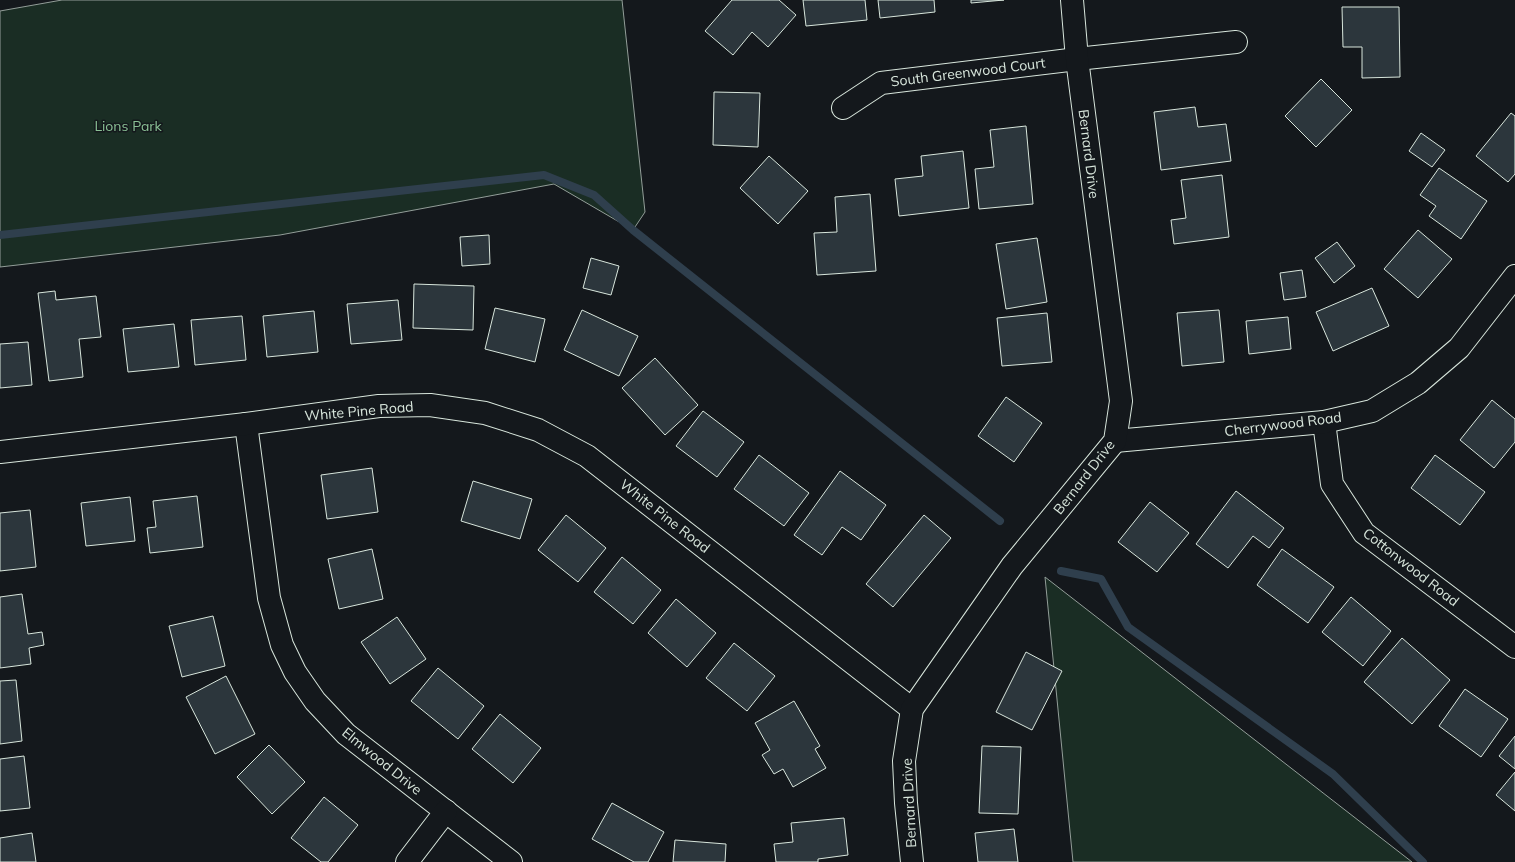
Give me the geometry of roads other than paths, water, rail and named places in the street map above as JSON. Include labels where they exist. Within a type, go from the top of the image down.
[{"type":"street","name":"Bernard Drive","points":[[912,862],[906,803],[904,761],[912,710],[1012,566],[1115,440],[1121,401],[1077,59],[1072,0]]},
{"type":"street","name":"South Greenwood Court","points":[[843,108],[881,83],[1077,59],[1236,42]]},
{"type":"street","name":"Cherrywood Road","points":[[1115,440],[1324,422],[1372,411],[1418,383],[1460,348],[1515,276]]},
{"type":"street","name":"White Pine Road","points":[[0,452],[246,424],[379,406],[430,405],[485,413],[538,430],[587,456],[912,710]]},
{"type":"street","name":"Cottonwood Road","points":[[1324,422],[1332,484],[1364,533],[1515,647]]},
{"type":"street","name":"Elmwood Drive","points":[[246,424],[269,598],[282,645],[295,672],[315,701],[346,734],[511,862]]},
{"type":"street","points":[[407,862],[446,811]]},
{"type":"waterway","points":[[0,235],[544,175],[594,195],[633,230],[1000,521]]},
{"type":"waterway","points":[[1061,571],[1101,579],[1128,627],[1333,774],[1423,862]]},
{"type":"park label","name":"Lions Park","points":[[128,126]]}]
